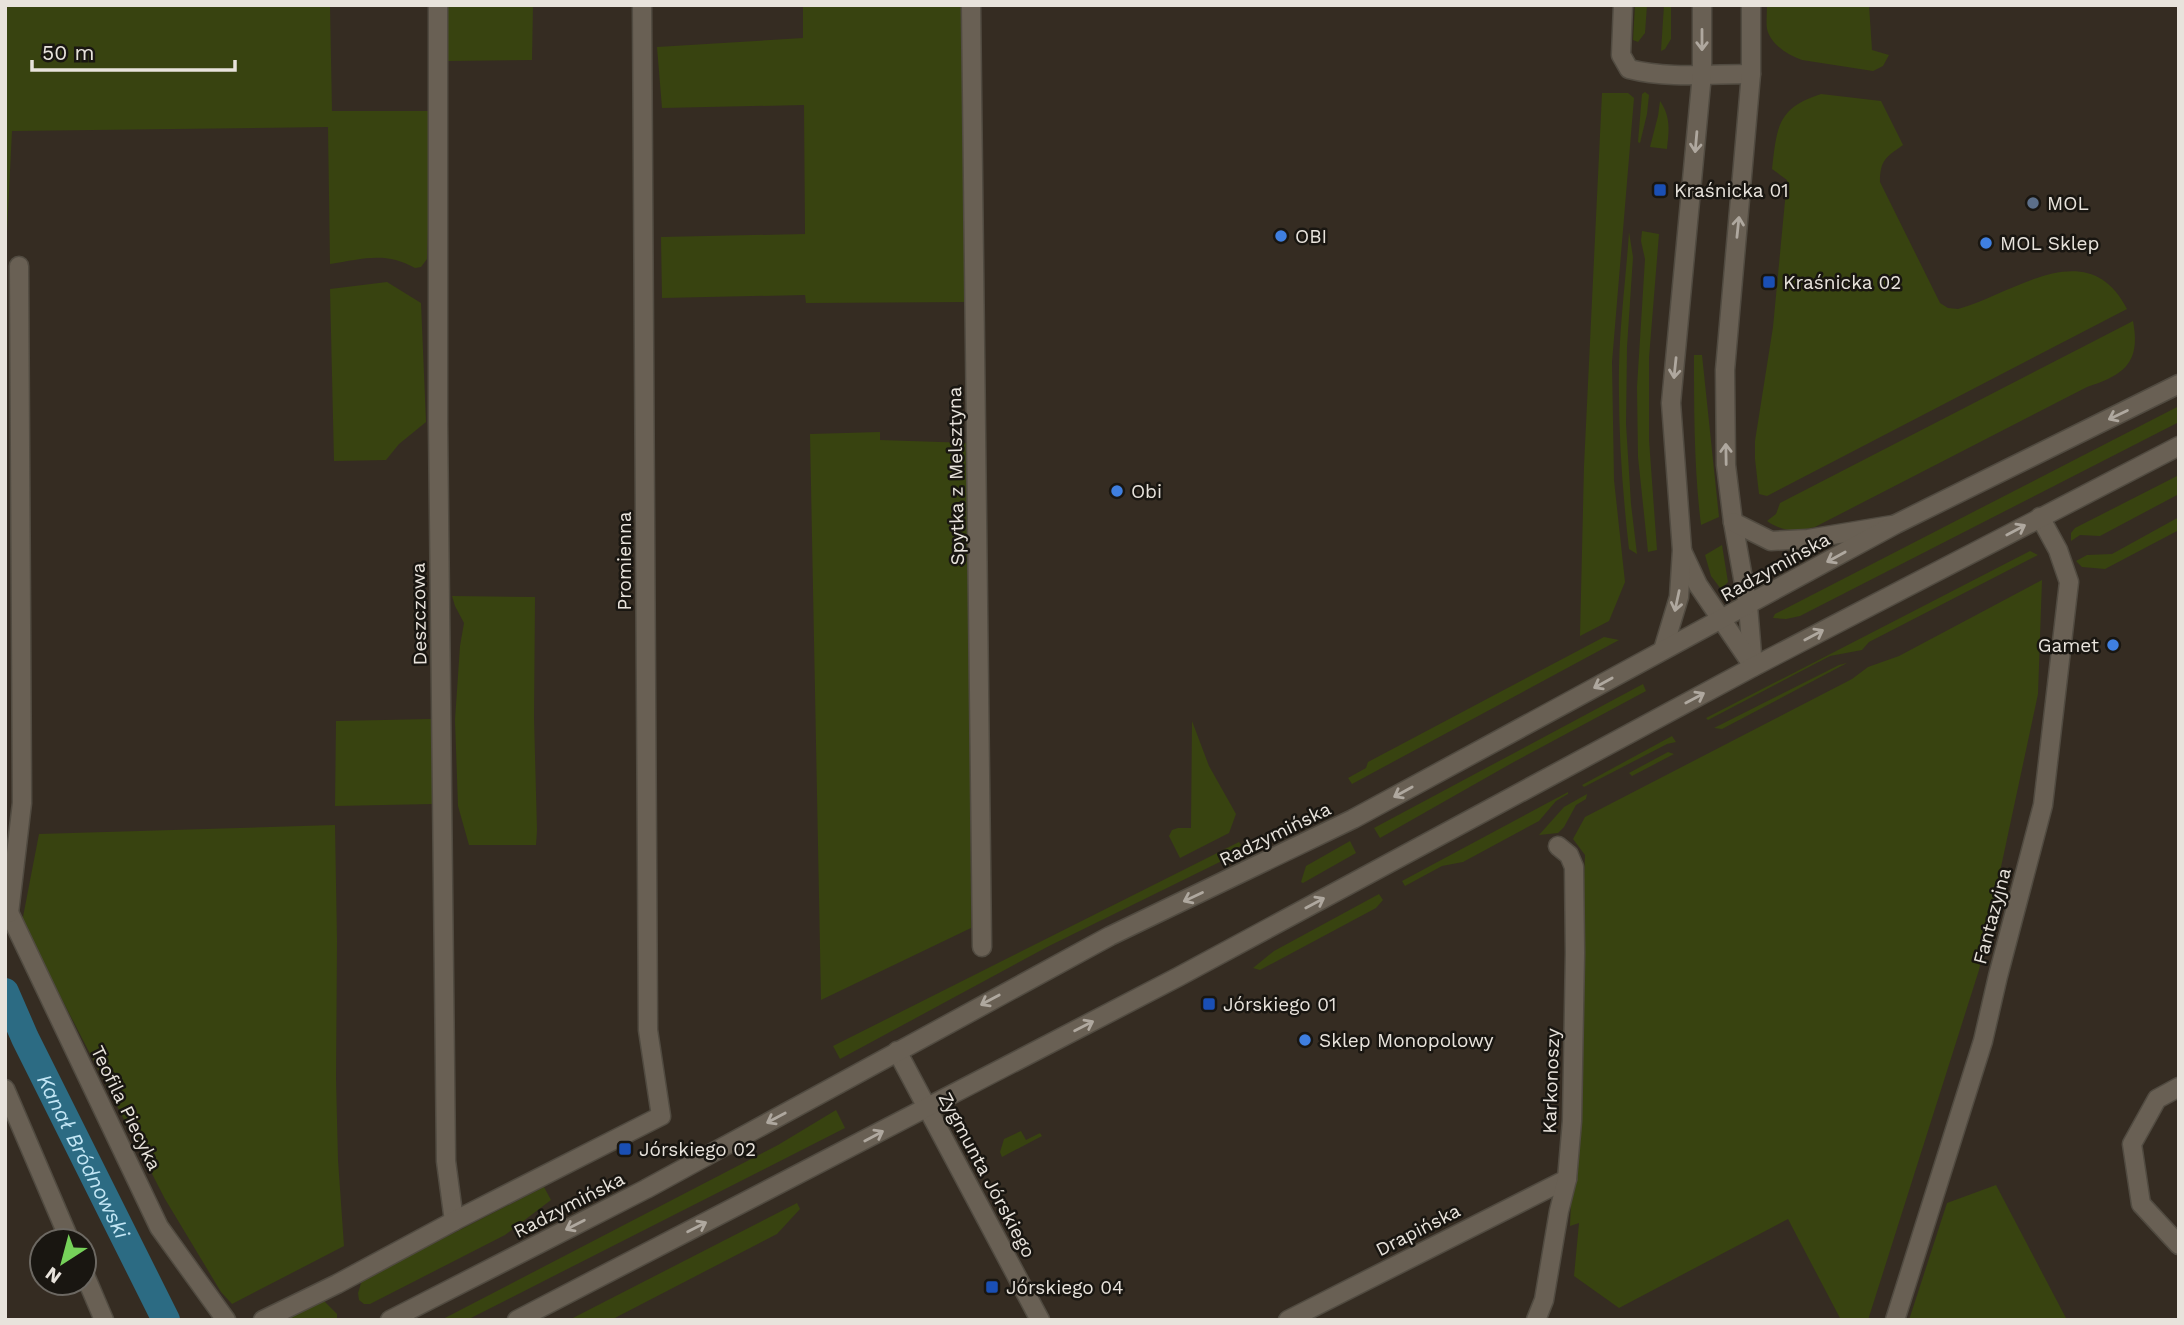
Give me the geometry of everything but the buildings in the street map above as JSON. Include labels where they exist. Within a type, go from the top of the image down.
[{"type":"street","name":"Deszczowa","points":[[438,5],[438,423],[446,1161],[454,1221]]},
{"type":"street","name":"Promienna","points":[[642,5],[648,1030],[661,1116]]},
{"type":"street","name":"Spytka z Melsztyna","points":[[971,5],[982,947]]},
{"type":"street","points":[[1623,5],[1621,55],[1629,69],[1642,72],[1751,74]]},
{"type":"street","points":[[1663,650],[1679,597],[1682,550],[1671,403],[1702,74],[1702,5]]},
{"type":"street","points":[[1751,5],[1751,74],[1725,370],[1726,464],[1748,606],[1753,667]]},
{"type":"street","points":[[7,909],[22,803],[19,266]]},
{"type":"street","name":"Radzymińska","points":[[390,1320],[646,1189],[1110,936],[1353,819],[1896,524],[2179,384]]},
{"type":"street","points":[[517,1320],[1178,977],[1753,667],[2179,446]]},
{"type":"street","name":"Fantazyjna","points":[[1895,1320],[1983,1041],[2043,804],[2069,582],[2058,550],[2040,517]]},
{"type":"street","points":[[1733,522],[1771,541],[1808,539],[1896,524]]},
{"type":"street","points":[[1682,550],[1698,585],[1753,667]]},
{"type":"street","name":"Karkonoszy","points":[[1536,1320],[1546,1291],[1567,1178],[1572,1107],[1574,867],[1569,855],[1558,846]]},
{"type":"street","name":"Teofila Piecyka","points":[[7,909],[159,1227],[226,1320]]},
{"type":"street","name":"Zygmunta Jórskiego","points":[[897,1051],[1040,1320]]},
{"type":"street","points":[[2179,1087],[2157,1099],[2132,1144],[2141,1204],[2179,1245]]},
{"type":"street","points":[[5,1089],[65,1227]]},
{"type":"street","name":"Radzymińska","points":[[263,1320],[661,1116]]},
{"type":"street","name":"Drapińska","points":[[1288,1320],[1567,1178]]},
{"type":"street","points":[[94,1297],[104,1320]]},
{"type":"green space","points":[[5,5],[330,5],[332,111],[432,111],[427,259],[421,267],[415,268],[384,258],[330,264],[328,127],[12,131],[5,273]]},
{"type":"green space","points":[[448,5],[533,5],[532,60],[447,61]]},
{"type":"green space","points":[[803,5],[963,5],[967,302],[806,303],[805,295],[662,298],[661,237],[805,234],[804,105],[662,108],[657,47],[803,38]]},
{"type":"green space","points":[[1635,5],[1647,5],[1645,33],[1638,42],[1633,40]]},
{"type":"green space","points":[[1664,5],[1671,5],[1671,39],[1661,51]]},
{"type":"green space","points":[[1767,5],[1869,5],[1872,50],[1889,55],[1883,66],[1873,71],[1797,58],[1781,49],[1769,35]]},
{"type":"green space","points":[[1645,92],[1649,95],[1640,143],[1642,94]]},
{"type":"green space","points":[[1602,93],[1628,93],[1634,98],[1612,362],[1614,480],[1625,582],[1609,621],[1580,636],[1584,466]]},
{"type":"green space","points":[[1821,94],[1881,101],[1903,145],[1885,160],[1880,182],[1940,303],[1948,308],[1958,309],[2048,274],[2071,271],[2092,274],[2111,286],[2127,309],[1767,496],[1759,494],[1755,441],[1773,327],[1787,180],[1772,169],[1774,154],[1778,131],[1787,113],[1795,106]]},
{"type":"green space","points":[[1660,101],[1668,118],[1667,149],[1650,147]]},
{"type":"green space","points":[[1642,231],[1659,234],[1649,358],[1649,440],[1657,550],[1648,552],[1638,457],[1637,387],[1645,259]]},
{"type":"green space","points":[[1629,232],[1633,257],[1627,347],[1626,424],[1637,554],[1629,549],[1619,412],[1620,349]]},
{"type":"green space","points":[[387,282],[421,303],[426,422],[399,444],[386,460],[334,461],[330,289]]},
{"type":"green space","points":[[2133,321],[2135,335],[2132,357],[2120,372],[2111,378],[2087,387],[1815,527],[1790,530],[1767,521],[1776,514],[1780,503]]},
{"type":"green space","points":[[1694,355],[1702,355],[1719,517],[1701,525],[1694,419]]},
{"type":"green space","points":[[2179,406],[2179,422],[1800,616],[1773,618],[1775,614]]},
{"type":"green space","points":[[880,432],[880,440],[970,443],[971,928],[821,1000],[810,434]]},
{"type":"green space","points":[[2179,475],[2179,494],[2100,536],[2080,535],[2071,541],[2071,533],[2075,528]]},
{"type":"green space","points":[[2179,517],[2179,530],[2105,569],[2082,567],[2076,561],[2087,555],[2112,554]]},
{"type":"green space","points":[[1722,545],[1728,582],[1721,589],[1711,576],[1705,555]]},
{"type":"green space","points":[[2030,551],[2038,555],[1869,642],[1862,650],[1830,656],[1708,720],[1706,718]]},
{"type":"green space","points":[[2042,580],[2038,694],[1979,970],[1868,1320],[1841,1320],[1788,1219],[1619,1308],[1574,1276],[1579,1223],[1570,1226],[1585,855],[1573,839],[1585,817],[1852,679],[1868,667],[1899,656]]},
{"type":"green space","points":[[452,596],[535,597],[536,845],[469,845],[458,806],[455,720],[464,623]]},
{"type":"green space","points":[[1604,637],[1619,640],[1352,784],[1348,778],[1366,768],[1368,762]]},
{"type":"green space","points":[[1847,663],[1722,729],[1714,728],[1839,665]]},
{"type":"green space","points":[[1643,684],[1646,691],[1380,838],[1374,828]]},
{"type":"green space","points":[[431,719],[433,804],[335,806],[336,721]]},
{"type":"green space","points":[[1192,721],[1209,766],[1236,814],[1229,833],[1180,858],[1169,836],[1172,830],[1191,828]]},
{"type":"green space","points":[[1672,736],[1676,742],[1667,744],[1584,787],[1582,785]]},
{"type":"green space","points":[[1668,752],[1674,754],[1632,776],[1629,773]]},
{"type":"green space","points":[[1568,792],[1556,801],[1539,821],[1463,862],[1442,866],[1405,886],[1402,881]]},
{"type":"green space","points":[[1587,794],[1586,799],[1576,805],[1558,833],[1539,835],[1564,807]]},
{"type":"green space","points":[[335,825],[336,1079],[344,1246],[232,1304],[221,1292],[165,1199],[22,922],[39,834]]},
{"type":"green space","points":[[1350,841],[1356,853],[1301,882],[1306,866]]},
{"type":"green space","points":[[1239,842],[1241,845],[1232,856],[1049,946],[840,1059],[833,1046]]},
{"type":"green space","points":[[1379,894],[1383,900],[1376,908],[1260,970],[1253,968],[1274,951]]},
{"type":"green space","points":[[836,1110],[845,1128],[467,1320],[441,1320],[778,1145]]},
{"type":"green space","points":[[1021,1131],[1026,1140],[1040,1133],[1042,1136],[1002,1157],[1000,1152],[1004,1139]]},
{"type":"green space","points":[[1996,1185],[2067,1320],[1909,1320],[1947,1203]]},
{"type":"green space","points":[[544,1187],[551,1200],[505,1235],[370,1304],[359,1300],[362,1280]]},
{"type":"green space","points":[[797,1203],[800,1209],[777,1234],[611,1320],[569,1320]]},
{"type":"green space","points":[[324,1301],[337,1314],[337,1320],[284,1320],[313,1304]]},
{"type":"waterway","name":"Kanał Bródnowski","points":[[5,992],[25,1038],[166,1320]]},
{"type":"place","name":"Kraśnicka 01","points":[[1660,190]]},
{"type":"place","name":"MOL","points":[[2033,203]]},
{"type":"place","name":"OBI","points":[[1281,236]]},
{"type":"place","name":"MOL Sklep","points":[[1986,243]]},
{"type":"place","name":"Kraśnicka 02","points":[[1769,282]]},
{"type":"place","name":"Obi","points":[[1117,491]]},
{"type":"place","name":"Gamet","points":[[2113,645]]},
{"type":"place","name":"Jórskiego 01","points":[[1209,1004]]},
{"type":"place","name":"Sklep Monopolowy","points":[[1305,1040]]},
{"type":"place","name":"Jórskiego 02","points":[[625,1149]]},
{"type":"place","name":"Jórskiego 04","points":[[992,1287]]}]
